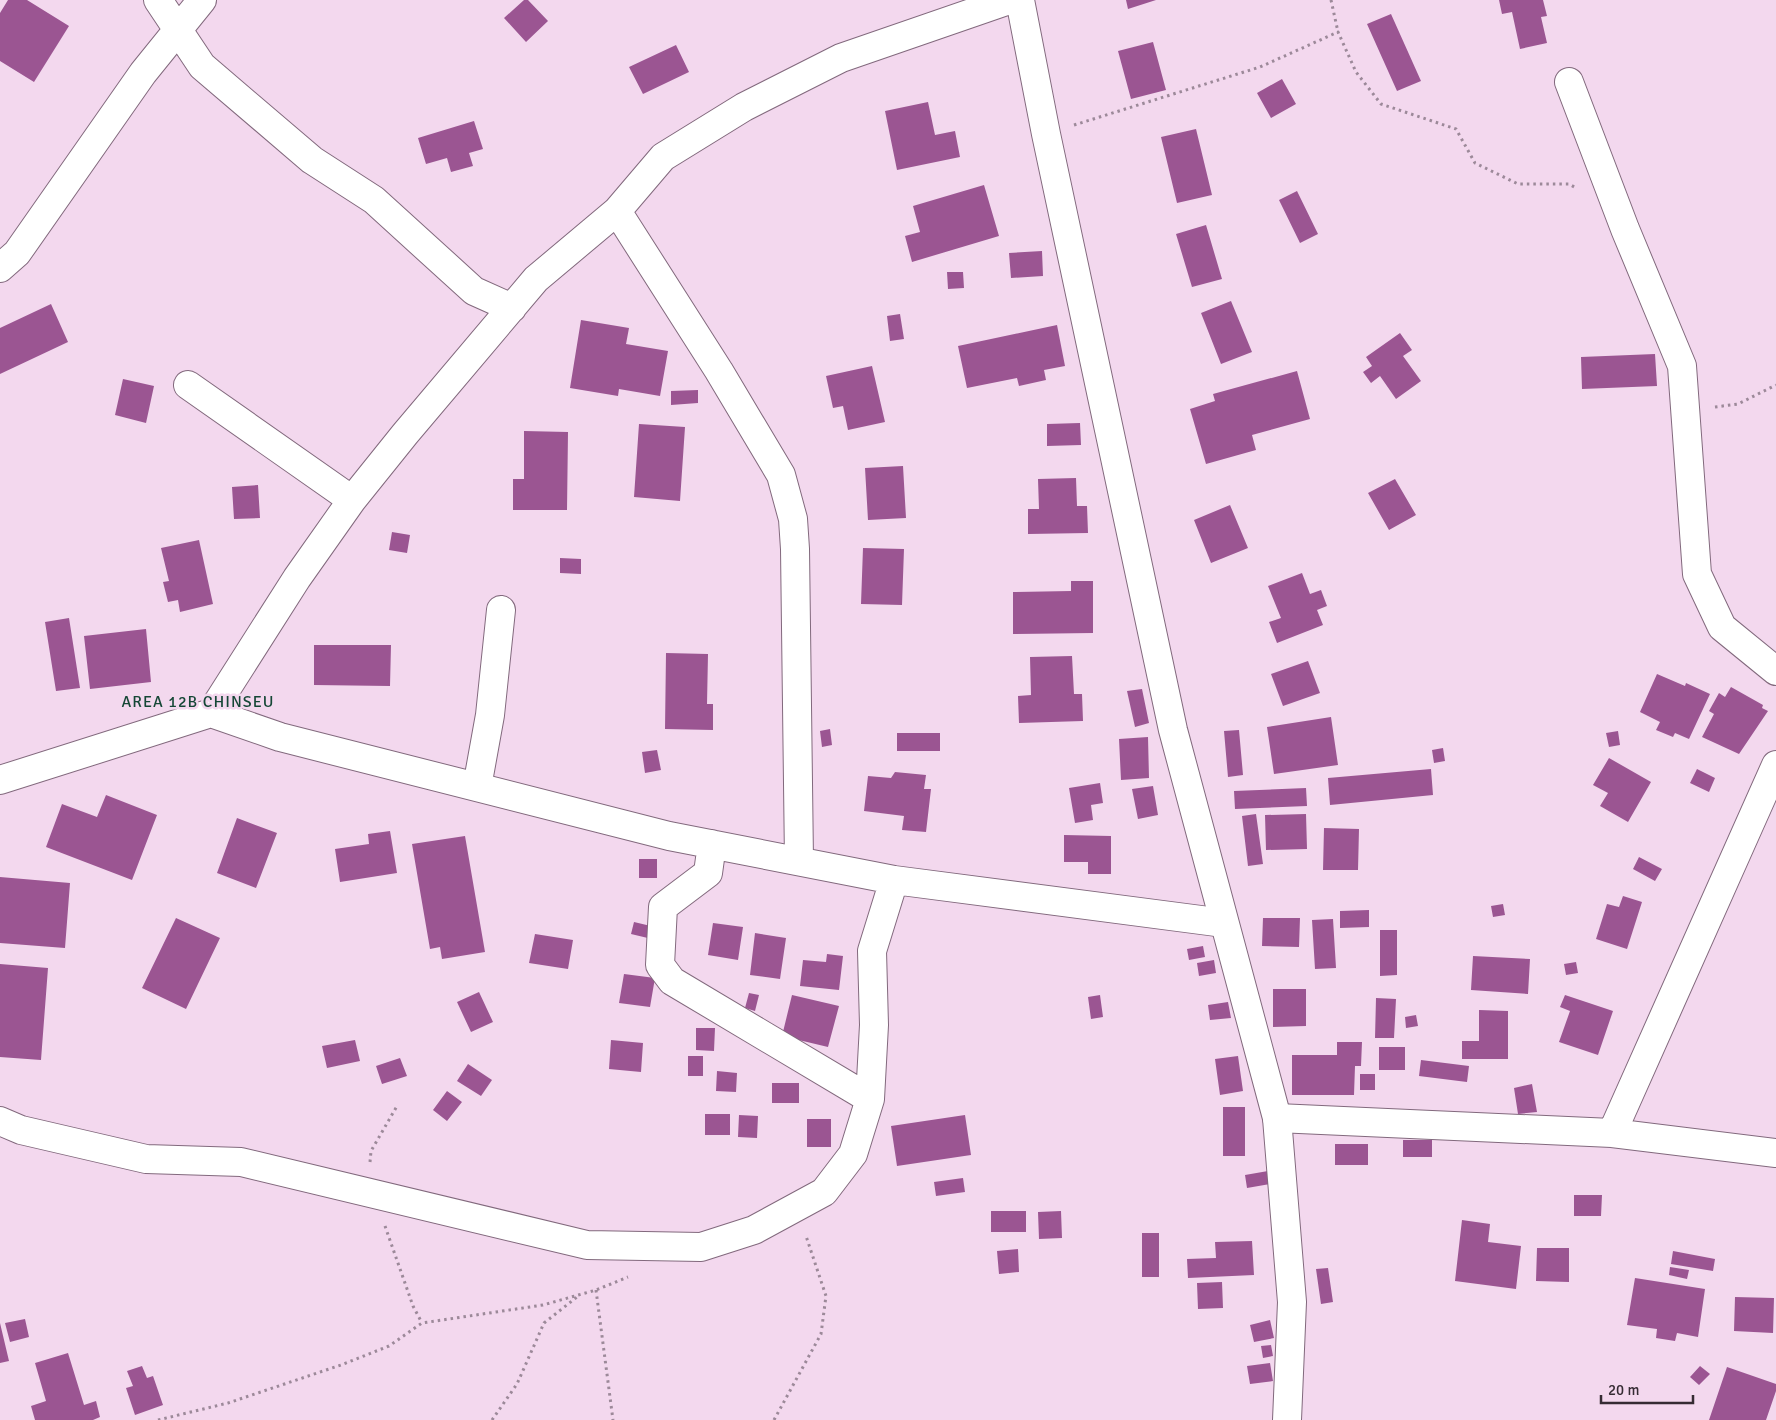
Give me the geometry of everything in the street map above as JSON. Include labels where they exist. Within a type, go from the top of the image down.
[{"type":"street","points":[[158,0],[202,66],[312,160],[374,200],[474,291],[512,308]]},
{"type":"street","points":[[0,268],[16,253],[143,73],[179,31],[202,0]]},
{"type":"street","points":[[210,713],[297,578],[352,500],[536,279],[617,212],[663,157],[744,107],[841,58],[1009,0]]},
{"type":"street","points":[[1020,0],[1046,134],[1172,730],[1278,1118],[1292,1302],[1287,1420]]},
{"type":"street","points":[[1569,82],[1625,229],[1682,366],[1697,574],[1722,627],[1776,671]]},
{"type":"street","points":[[617,212],[719,371],[781,475],[784,484],[793,519],[796,549],[800,861]]},
{"type":"street","points":[[188,384],[352,500]]},
{"type":"street","points":[[477,787],[490,715],[501,610]]},
{"type":"street","points":[[0,780],[210,713],[280,737],[669,836],[894,880],[1224,923]]},
{"type":"street","points":[[1612,1133],[1776,765]]},
{"type":"street","points":[[712,844],[708,873],[663,907],[660,965],[672,981],[870,1099]]},
{"type":"street","points":[[0,1121],[20,1130],[146,1159],[241,1162],[587,1245],[702,1247],[754,1230],[824,1192],[853,1154],[870,1099],[874,1025],[872,952],[894,880]]},
{"type":"street","points":[[1278,1118],[1612,1133],[1776,1153]]},
{"type":"path","points":[[1331,0],[1338,32],[1356,72],[1381,104],[1456,129],[1475,163],[1518,184],[1569,184],[1577,188]]},
{"type":"path","points":[[1046,134],[1260,67],[1338,32]]},
{"type":"path","points":[[1685,411],[1738,404],[1776,385]]},
{"type":"path","points":[[774,1420],[821,1334],[826,1296],[808,1246],[800,1206]]},
{"type":"path","points":[[158,1420],[228,1403],[341,1365],[389,1346],[422,1323],[543,1305],[596,1290],[636,1273]]},
{"type":"path","points":[[596,1290],[612,1420]]},
{"type":"path","points":[[492,1420],[517,1384],[544,1323],[579,1295]]},
{"type":"building","points":[[8,0],[27,0],[69,26],[34,82],[0,61],[0,13]]},
{"type":"building","points":[[524,0],[528,0],[548,21],[526,42],[504,18]]},
{"type":"building","points":[[1126,0],[1156,0],[1128,9]]},
{"type":"building","points":[[1499,0],[1543,0],[1547,16],[1541,17],[1547,43],[1520,49],[1512,12],[1502,14]]},
{"type":"building","points":[[1391,14],[1421,81],[1397,91],[1367,24]]},
{"type":"building","points":[[1153,42],[1166,90],[1131,99],[1118,51]]},
{"type":"building","points":[[676,45],[689,72],[643,94],[629,67]]},
{"type":"building","points":[[1282,79],[1296,104],[1271,118],[1257,93]]},
{"type":"building","points":[[928,102],[935,135],[955,131],[960,157],[897,170],[885,111]]},
{"type":"building","points":[[474,121],[483,149],[469,153],[473,166],[451,172],[447,158],[426,164],[418,138]]},
{"type":"building","points":[[1196,129],[1212,195],[1177,203],[1161,137]]},
{"type":"building","points":[[984,185],[999,236],[912,262],[905,236],[920,232],[913,206]]},
{"type":"building","points":[[1297,191],[1318,234],[1300,243],[1279,200]]},
{"type":"building","points":[[1206,225],[1222,279],[1192,287],[1176,234]]},
{"type":"building","points":[[1042,251],[1043,276],[1011,278],[1009,253]]},
{"type":"building","points":[[947,272],[963,272],[964,288],[948,289]]},
{"type":"building","points":[[1231,301],[1252,352],[1221,364],[1201,313]]},
{"type":"building","points":[[51,304],[68,342],[0,374],[0,328]]},
{"type":"building","points":[[900,314],[904,339],[890,341],[887,316]]},
{"type":"building","points":[[581,320],[629,328],[626,344],[668,351],[660,396],[619,389],[618,396],[570,388]]},
{"type":"building","points":[[1057,325],[1065,366],[1044,370],[1046,380],[1019,386],[1017,378],[967,388],[958,346]]},
{"type":"building","points":[[1400,333],[1412,350],[1403,356],[1421,381],[1396,399],[1380,376],[1371,383],[1363,372],[1372,366],[1366,357]]},
{"type":"building","points":[[1655,354],[1657,386],[1582,389],[1581,357]]},
{"type":"building","points":[[872,366],[885,422],[848,430],[843,406],[833,408],[826,376]]},
{"type":"building","points":[[1297,371],[1310,419],[1252,435],[1256,450],[1206,464],[1190,409],[1215,401],[1213,394]]},
{"type":"building","points":[[123,379],[154,386],[146,423],[115,415]]},
{"type":"building","points":[[698,390],[698,403],[671,405],[671,391]]},
{"type":"building","points":[[1080,423],[1081,445],[1047,446],[1047,424]]},
{"type":"building","points":[[639,424],[685,427],[680,501],[634,497]]},
{"type":"building","points":[[524,431],[568,432],[567,510],[513,510],[513,479],[524,479]]},
{"type":"building","points":[[903,466],[906,518],[868,520],[865,468]]},
{"type":"building","points":[[1076,478],[1077,506],[1087,506],[1088,533],[1028,534],[1028,509],[1039,509],[1038,479]]},
{"type":"building","points":[[1395,479],[1416,515],[1389,530],[1368,493]]},
{"type":"building","points":[[258,485],[260,518],[234,519],[232,487]]},
{"type":"building","points":[[1230,505],[1248,548],[1211,563],[1194,520]]},
{"type":"building","points":[[392,532],[410,535],[407,553],[389,550]]},
{"type":"building","points":[[199,540],[213,604],[180,612],[178,600],[168,602],[163,582],[169,581],[161,548]]},
{"type":"building","points":[[863,548],[904,549],[902,605],[861,604]]},
{"type":"building","points":[[560,558],[581,559],[581,574],[560,573]]},
{"type":"building","points":[[1302,573],[1310,594],[1321,590],[1327,606],[1317,610],[1323,625],[1277,643],[1269,622],[1281,618],[1268,586]]},
{"type":"building","points":[[1071,581],[1093,581],[1093,633],[1013,634],[1013,592],[1071,591]]},
{"type":"building","points":[[69,618],[80,688],[56,691],[45,622]]},
{"type":"building","points":[[146,629],[151,682],[90,689],[84,636]]},
{"type":"building","points":[[314,645],[391,645],[390,686],[314,685]]},
{"type":"building","points":[[666,653],[708,654],[707,704],[713,704],[713,730],[665,729]]},
{"type":"building","points":[[1072,656],[1074,694],[1082,694],[1083,721],[1019,723],[1018,696],[1031,695],[1030,657]]},
{"type":"building","points":[[1308,661],[1320,693],[1283,706],[1271,674]]},
{"type":"building","points":[[1657,674],[1685,686],[1686,683],[1710,694],[1689,739],[1675,733],[1673,737],[1656,730],[1660,722],[1640,712]]},
{"type":"building","points":[[1731,687],[1763,705],[1762,708],[1768,711],[1739,754],[1702,737],[1714,714],[1709,711],[1719,693],[1725,697]]},
{"type":"building","points":[[1142,689],[1149,723],[1135,727],[1127,691]]},
{"type":"building","points":[[1331,717],[1338,765],[1274,774],[1267,727]]},
{"type":"building","points":[[830,729],[832,745],[822,747],[820,731]]},
{"type":"building","points":[[1239,730],[1243,775],[1228,777],[1224,731]]},
{"type":"building","points":[[1618,731],[1620,745],[1609,747],[1606,733]]},
{"type":"building","points":[[897,733],[940,733],[940,751],[897,751]]},
{"type":"building","points":[[1148,737],[1149,778],[1121,780],[1119,739]]},
{"type":"building","points":[[1443,748],[1445,761],[1434,763],[1432,750]]},
{"type":"building","points":[[657,750],[661,770],[645,773],[642,752]]},
{"type":"building","points":[[1609,758],[1651,782],[1628,822],[1600,806],[1608,793],[1593,785]]},
{"type":"building","points":[[1431,769],[1433,795],[1330,805],[1328,778]]},
{"type":"building","points":[[1697,769],[1715,778],[1709,792],[1690,783]]},
{"type":"building","points":[[895,772],[926,775],[924,789],[931,789],[926,832],[902,830],[904,816],[864,811],[868,776],[891,778]]},
{"type":"building","points":[[1100,783],[1103,803],[1091,805],[1093,820],[1075,823],[1069,788]]},
{"type":"building","points":[[1153,786],[1158,815],[1138,819],[1132,789]]},
{"type":"building","points":[[1306,788],[1307,806],[1235,809],[1234,791]]},
{"type":"building","points":[[106,795],[157,815],[132,880],[46,847],[62,804],[97,817]]},
{"type":"building","points":[[1256,814],[1263,864],[1248,866],[1242,816]]},
{"type":"building","points":[[1306,814],[1307,849],[1266,850],[1265,815]]},
{"type":"building","points":[[237,818],[277,833],[256,888],[217,873]]},
{"type":"building","points":[[1324,828],[1359,829],[1358,870],[1323,870]]},
{"type":"building","points":[[390,831],[397,873],[340,882],[335,849],[369,844],[368,834]]},
{"type":"building","points":[[1064,835],[1111,836],[1111,874],[1088,874],[1088,862],[1064,862]]},
{"type":"building","points":[[465,836],[485,952],[442,959],[440,947],[430,949],[412,844]]},
{"type":"building","points":[[1639,857],[1662,869],[1655,881],[1633,869]]},
{"type":"building","points":[[639,859],[657,859],[657,878],[639,878]]},
{"type":"building","points":[[0,877],[70,883],[65,948],[0,943]]},
{"type":"building","points":[[1623,896],[1642,902],[1627,949],[1596,939],[1607,904],[1619,907]]},
{"type":"building","points":[[1503,904],[1505,915],[1493,917],[1491,906]]},
{"type":"building","points":[[1369,910],[1369,927],[1340,928],[1340,911]]},
{"type":"building","points":[[176,918],[220,938],[186,1009],[142,988]]},
{"type":"building","points":[[1263,918],[1300,918],[1299,947],[1262,946]]},
{"type":"building","points":[[1333,919],[1336,968],[1315,969],[1312,920]]},
{"type":"building","points":[[634,922],[655,927],[652,939],[631,934]]},
{"type":"building","points":[[713,923],[743,927],[738,960],[708,955]]},
{"type":"building","points":[[1380,930],[1397,930],[1397,975],[1380,976]]},
{"type":"building","points":[[755,933],[786,938],[780,979],[750,975]]},
{"type":"building","points":[[535,934],[573,940],[568,969],[529,963]]},
{"type":"building","points":[[1203,946],[1205,957],[1189,960],[1187,949]]},
{"type":"building","points":[[827,954],[843,956],[839,990],[800,986],[803,960],[826,962]]},
{"type":"building","points":[[1473,956],[1530,959],[1528,994],[1471,990]]},
{"type":"building","points":[[1214,960],[1216,973],[1199,976],[1197,963]]},
{"type":"building","points":[[1576,962],[1578,973],[1566,975],[1564,964]]},
{"type":"building","points":[[0,964],[48,968],[41,1060],[0,1057]]},
{"type":"building","points":[[624,974],[655,978],[650,1007],[619,1003]]},
{"type":"building","points":[[1273,989],[1306,989],[1306,1026],[1273,1027]]},
{"type":"building","points":[[479,992],[493,1022],[471,1032],[457,1002]]},
{"type":"building","points":[[749,993],[759,995],[755,1011],[745,1008]]},
{"type":"building","points":[[792,995],[839,1006],[828,1047],[782,1036]]},
{"type":"building","points":[[1100,995],[1103,1017],[1091,1019],[1088,997]]},
{"type":"building","points":[[1565,995],[1613,1011],[1598,1055],[1559,1042],[1570,1011],[1560,1007]]},
{"type":"building","points":[[1376,998],[1396,999],[1394,1038],[1375,1038]]},
{"type":"building","points":[[1228,1002],[1231,1018],[1210,1020],[1208,1005]]},
{"type":"building","points":[[1479,1010],[1508,1011],[1508,1059],[1462,1059],[1462,1041],[1479,1041]]},
{"type":"building","points":[[1416,1015],[1418,1026],[1406,1028],[1405,1017]]},
{"type":"building","points":[[696,1028],[715,1028],[714,1051],[696,1050]]},
{"type":"building","points":[[355,1040],[360,1061],[327,1068],[322,1046]]},
{"type":"building","points":[[611,1040],[643,1043],[641,1072],[609,1069]]},
{"type":"building","points":[[1337,1042],[1362,1042],[1361,1066],[1355,1066],[1354,1095],[1292,1095],[1292,1055],[1337,1055]]},
{"type":"building","points":[[1379,1047],[1405,1047],[1405,1070],[1379,1070]]},
{"type":"building","points":[[688,1056],[703,1056],[703,1076],[688,1076]]},
{"type":"building","points":[[1238,1056],[1243,1091],[1220,1095],[1215,1059]]},
{"type":"building","points":[[400,1058],[407,1076],[382,1084],[376,1066]]},
{"type":"building","points":[[1421,1060],[1469,1066],[1467,1082],[1419,1076]]},
{"type":"building","points":[[468,1064],[492,1080],[481,1096],[457,1081]]},
{"type":"building","points":[[717,1071],[737,1073],[736,1092],[716,1091]]},
{"type":"building","points":[[1360,1074],[1375,1074],[1375,1090],[1360,1090]]},
{"type":"building","points":[[772,1083],[799,1083],[799,1103],[772,1103]]},
{"type":"building","points":[[1532,1084],[1537,1112],[1518,1114],[1514,1088]]},
{"type":"building","points":[[447,1091],[462,1102],[447,1121],[433,1110]]},
{"type":"building","points":[[1223,1107],[1245,1107],[1245,1156],[1223,1156]]},
{"type":"building","points":[[705,1114],[730,1114],[730,1135],[705,1135]]},
{"type":"building","points":[[739,1115],[758,1116],[757,1138],[738,1137]]},
{"type":"building","points":[[965,1115],[971,1155],[897,1166],[891,1126]]},
{"type":"building","points":[[807,1119],[831,1119],[831,1147],[807,1147]]},
{"type":"building","points":[[1403,1140],[1432,1140],[1432,1157],[1403,1157]]},
{"type":"building","points":[[1335,1144],[1368,1144],[1368,1165],[1335,1165]]},
{"type":"building","points":[[1268,1171],[1270,1184],[1247,1188],[1245,1175]]},
{"type":"building","points":[[963,1178],[965,1192],[936,1196],[934,1182]]},
{"type":"building","points":[[1574,1195],[1602,1195],[1601,1216],[1574,1216]]},
{"type":"building","points":[[991,1211],[1026,1211],[1026,1232],[991,1232]]},
{"type":"building","points":[[1061,1211],[1062,1238],[1039,1239],[1038,1212]]},
{"type":"building","points":[[1462,1220],[1490,1224],[1488,1242],[1521,1246],[1516,1289],[1455,1281]]},
{"type":"building","points":[[1142,1233],[1159,1233],[1159,1277],[1142,1277]]},
{"type":"building","points":[[1252,1241],[1254,1275],[1188,1278],[1187,1259],[1216,1258],[1215,1242]]},
{"type":"building","points":[[1537,1248],[1569,1248],[1569,1282],[1536,1281]]},
{"type":"building","points":[[1018,1249],[1019,1272],[999,1274],[997,1251]]},
{"type":"building","points":[[1673,1251],[1715,1259],[1713,1271],[1671,1264]]},
{"type":"building","points":[[1670,1267],[1689,1270],[1687,1279],[1669,1275]]},
{"type":"building","points":[[1328,1268],[1333,1302],[1321,1304],[1316,1269]]},
{"type":"building","points":[[1635,1278],[1705,1289],[1698,1337],[1677,1333],[1675,1341],[1656,1338],[1657,1329],[1627,1325]]},
{"type":"building","points":[[1222,1282],[1223,1308],[1198,1309],[1197,1283]]},
{"type":"building","points":[[1735,1297],[1774,1298],[1773,1333],[1734,1331]]},
{"type":"building","points":[[25,1319],[29,1337],[10,1342],[5,1323]]},
{"type":"building","points":[[1270,1320],[1274,1338],[1254,1342],[1250,1325]]},
{"type":"building","points":[[0,1323],[9,1361],[0,1363]]},
{"type":"building","points":[[1271,1345],[1273,1356],[1263,1358],[1261,1346]]},
{"type":"building","points":[[68,1353],[84,1405],[96,1401],[100,1417],[93,1420],[35,1420],[31,1406],[46,1401],[35,1363]]},
{"type":"building","points":[[1270,1363],[1273,1381],[1250,1384],[1247,1366]]},
{"type":"building","points":[[142,1366],[147,1378],[153,1376],[163,1405],[135,1415],[126,1388],[133,1386],[127,1371]]},
{"type":"building","points":[[1700,1366],[1710,1374],[1699,1385],[1690,1377]]},
{"type":"building","points":[[1727,1367],[1776,1384],[1776,1391],[1766,1420],[1709,1420]]},
{"type":"district","name":"AREA 12B CHINSEU","points":[[198,702]]}]
